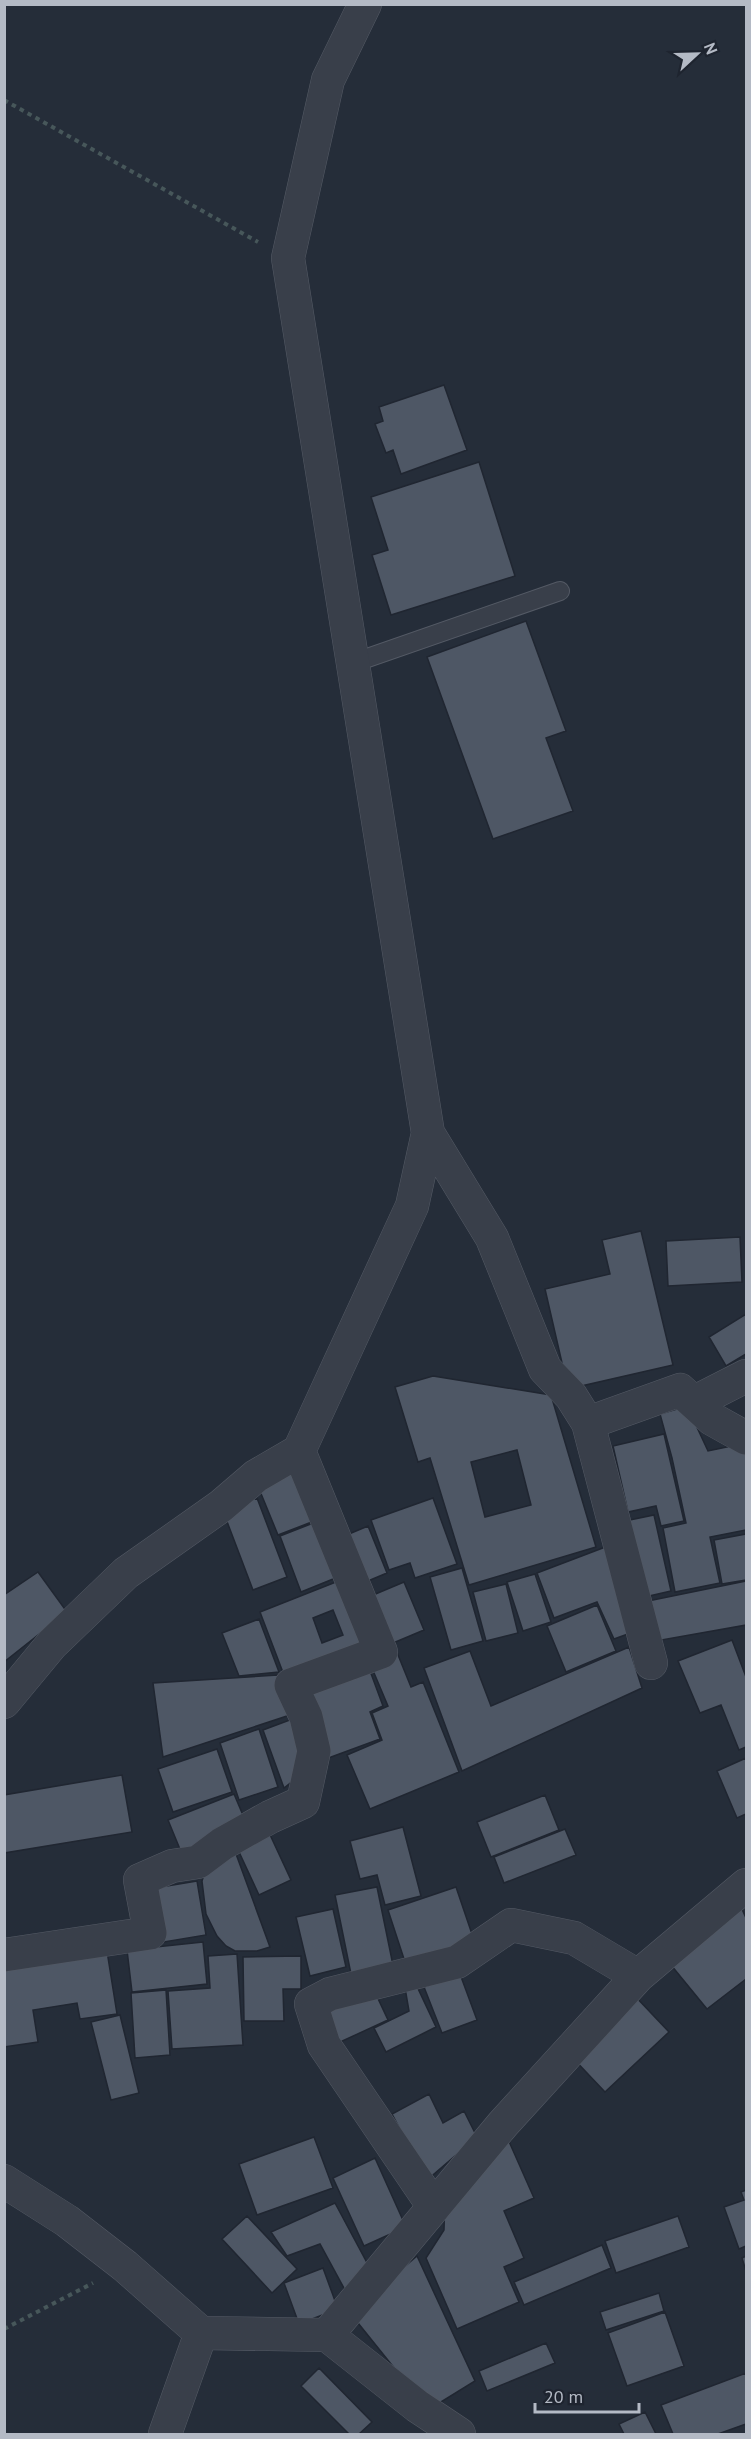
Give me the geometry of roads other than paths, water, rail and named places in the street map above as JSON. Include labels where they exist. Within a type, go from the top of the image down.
[{"type":"street","points":[[4,1702],[52,1644],[126,1573],[221,1506],[256,1476],[299,1450],[412,1206],[428,1132],[288,258],[328,80],[365,4]]},
{"type":"street","points":[[428,1132],[492,1238],[545,1369],[571,1396],[588,1423],[651,1663]]},
{"type":"street","points":[[695,1402],[747,1376]]},
{"type":"street","points":[[588,1423],[680,1390],[712,1419],[747,1438]]},
{"type":"street","points":[[4,1955],[150,1933],[140,1880],[172,1866],[198,1862],[222,1844],[270,1817],[303,1802],[314,1751],[306,1718],[291,1685],[381,1652],[299,1450]]},
{"type":"street","points":[[327,2335],[510,2115],[638,1976],[747,1885]]},
{"type":"street","points":[[434,2206],[324,2044],[311,2004],[330,1994],[456,1962],[511,1925],[574,1938],[638,1976]]},
{"type":"street","points":[[4,2181],[67,2221],[125,2266],[201,2333],[327,2335],[417,2406],[459,2434]]},
{"type":"street","points":[[165,2434],[201,2333]]},
{"type":"lane","points":[[352,663],[561,591]]}]
